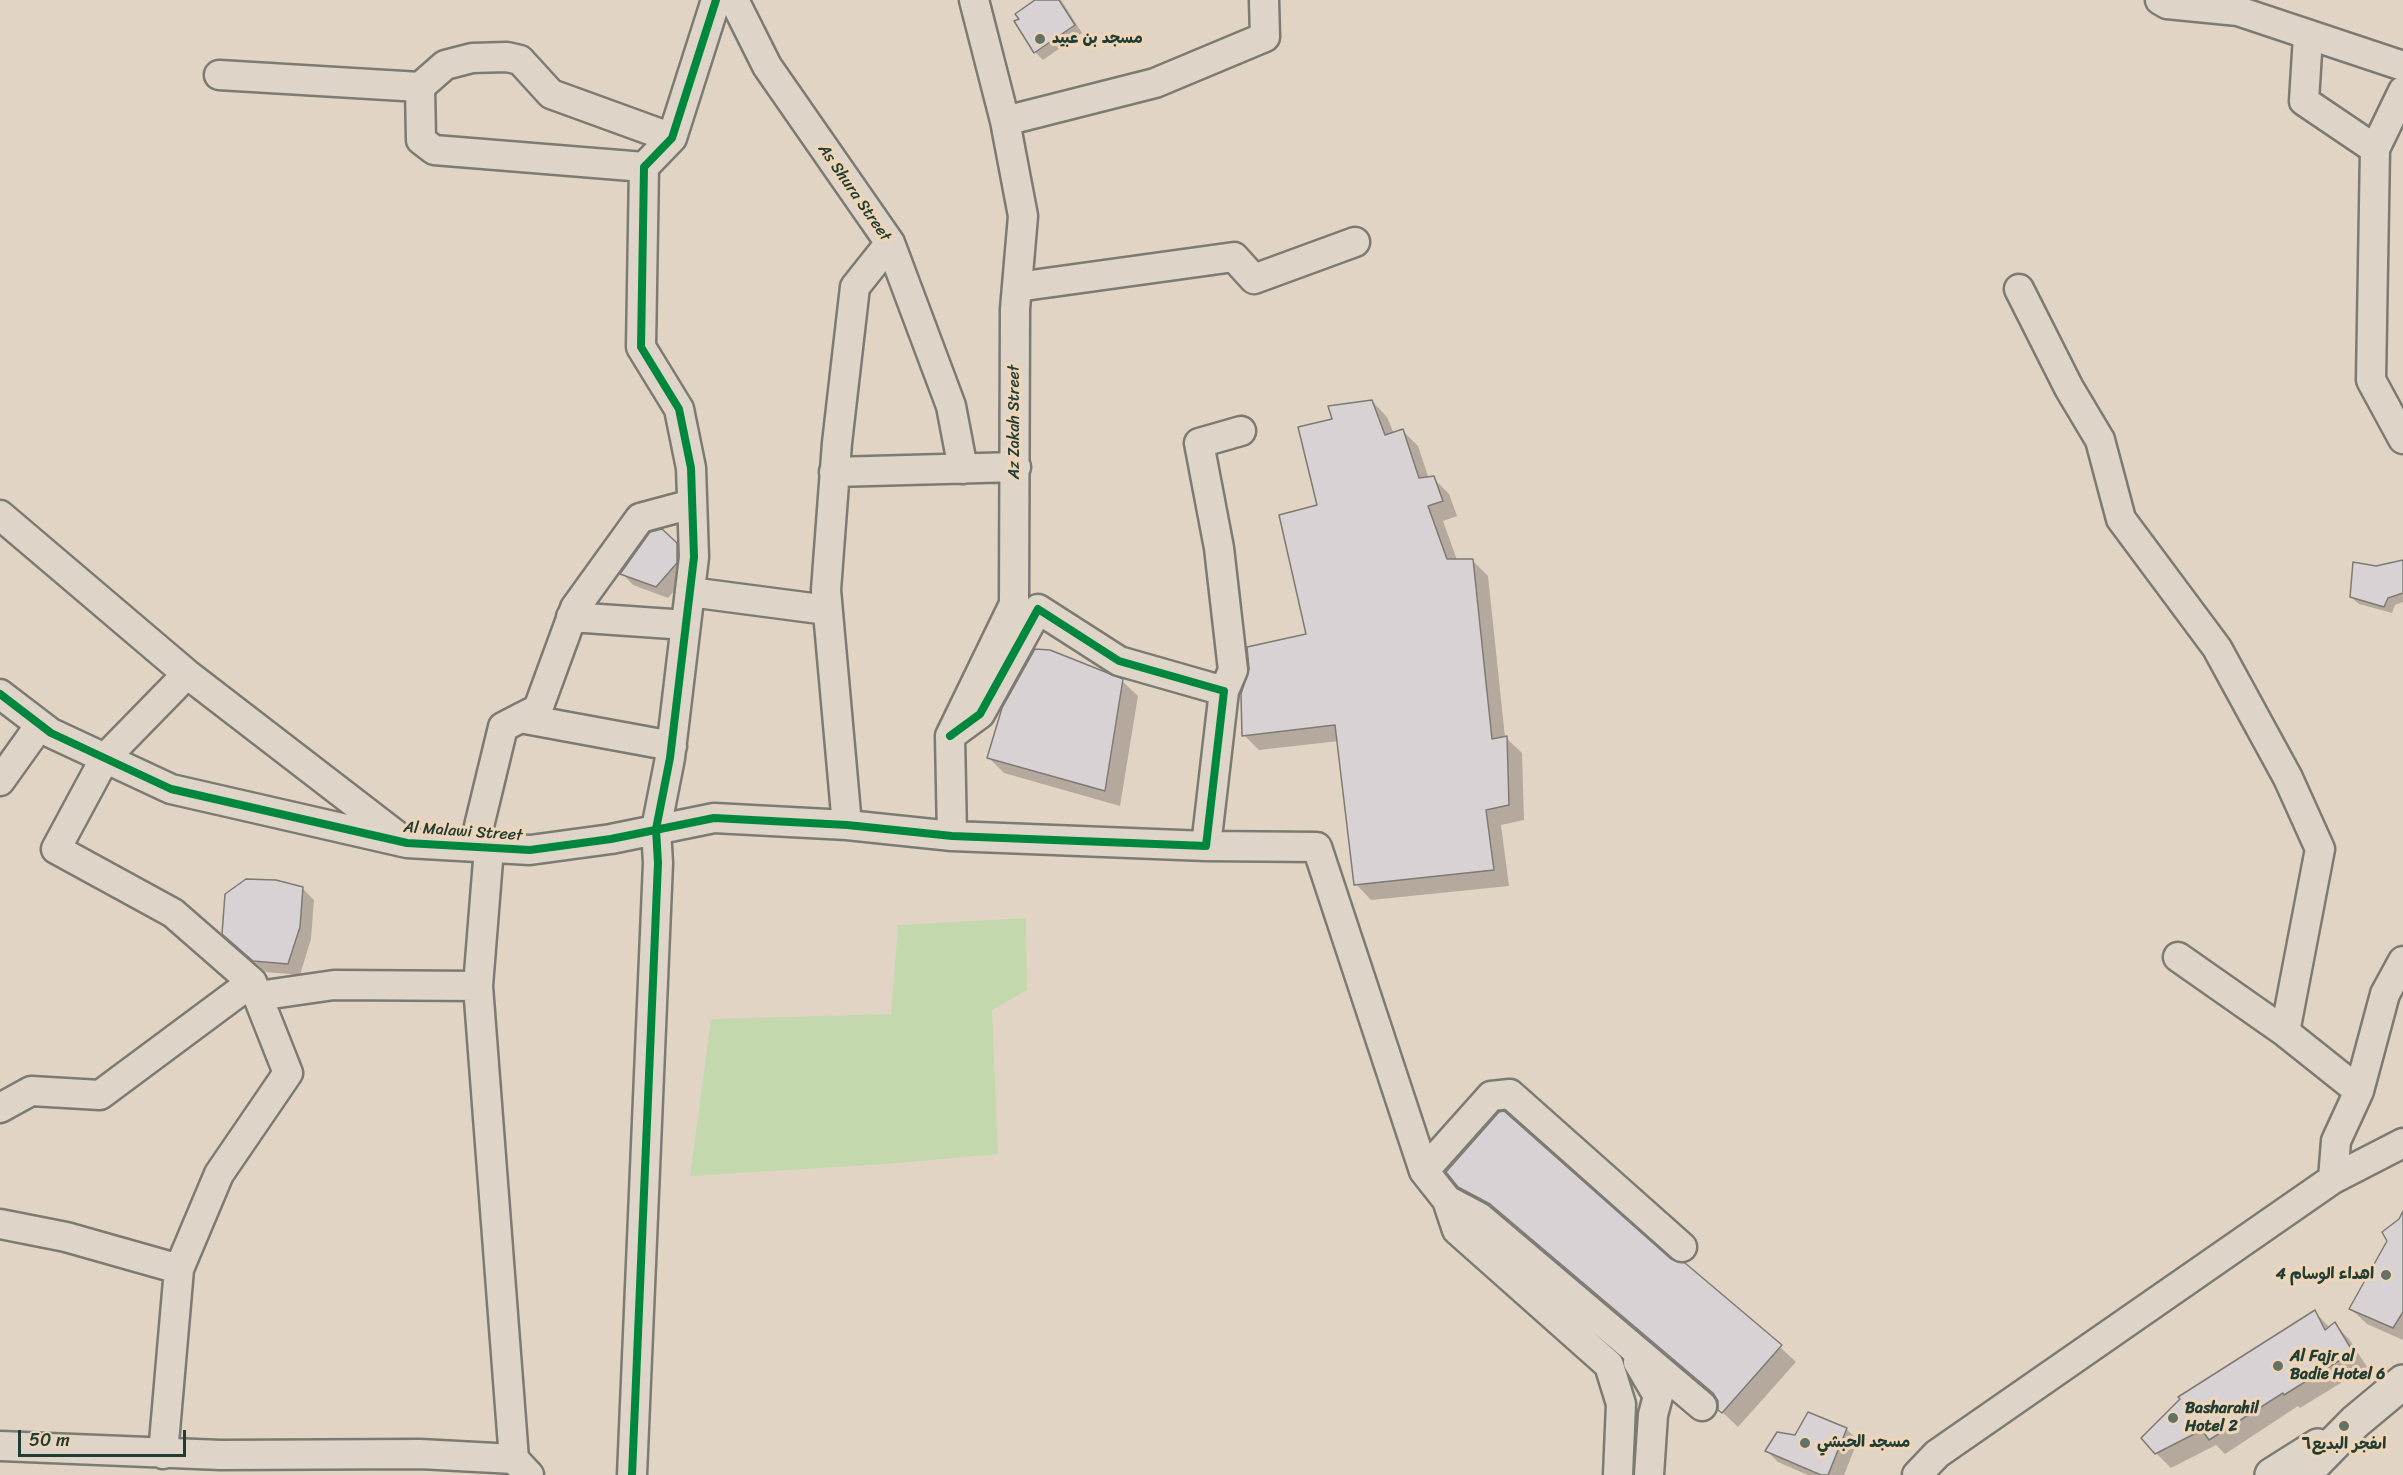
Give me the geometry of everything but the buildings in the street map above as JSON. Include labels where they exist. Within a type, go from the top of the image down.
[{"type":"main road","points":[[2304,1474],[2355,1422],[2403,1382]]},
{"type":"main road","points":[[2271,1475],[2355,1422]]},
{"type":"street","points":[[633,1475],[658,863],[656,829],[672,746],[694,557],[691,468],[679,409],[641,347],[644,167],[672,138],[716,0]]},
{"type":"street","name":"As Shura Street","points":[[734,0],[767,66],[890,243],[951,406],[963,469]]},
{"type":"street","name":"Az Zakah Street","points":[[952,836],[950,736],[1014,603],[1017,287],[1023,216],[1005,121],[974,0]]},
{"type":"street","points":[[1005,121],[1155,83],[1265,37],[1264,0]]},
{"type":"street","points":[[2160,0],[2167,4],[2238,11],[2403,66]]},
{"type":"street","points":[[2308,36],[2304,101],[2375,149]]},
{"type":"street","points":[[219,75],[420,87],[445,65],[472,58],[507,57],[520,60],[528,66],[551,94],[672,138]]},
{"type":"street","points":[[420,87],[421,140],[435,150],[644,167]]},
{"type":"street","points":[[2403,91],[2375,149],[2371,380],[2403,439]]},
{"type":"street","points":[[1017,287],[1234,257],[1254,279],[1355,242]]},
{"type":"street","points":[[847,825],[826,590],[834,472],[855,287],[890,243]]},
{"type":"street","points":[[2019,289],[2069,388],[2100,440],[2121,519],[2217,648],[2288,778],[2320,849],[2285,1032]]},
{"type":"street","points":[[1206,846],[1224,691],[1233,670],[1219,548],[1198,443],[1241,431]]},
{"type":"street","points":[[834,472],[1016,467]]},
{"type":"street","points":[[0,1446],[162,1454],[420,1454],[522,1467],[478,986],[481,848],[503,727],[538,709],[574,608],[640,518],[692,504]]},
{"type":"street","points":[[0,515],[187,674],[407,843]]},
{"type":"street","points":[[690,592],[827,610]]},
{"type":"street","points":[[950,736],[980,714],[1038,609],[1119,661],[1224,691]]},
{"type":"street","points":[[571,617],[686,625]]},
{"type":"street","points":[[162,1454],[179,1269],[219,1174],[288,1073],[255,989],[173,913],[56,849],[105,758],[187,674]]},
{"type":"street","name":"Al Malawi Street","points":[[0,694],[51,733],[171,789],[407,843],[531,850],[714,818],[847,825],[952,836],[1206,846],[1317,847],[1424,1171]]},
{"type":"street","points":[[520,718],[672,746]]},
{"type":"street","points":[[0,781],[40,725]]},
{"type":"street","points":[[2178,957],[2285,1032],[2359,1091]]},
{"type":"street","points":[[2333,1179],[2336,1141],[2359,1091],[2385,994],[2403,961]]},
{"type":"street","points":[[0,1108],[31,1091],[100,1095],[255,989],[334,985],[478,986]]},
{"type":"street","points":[[1618,1475],[1621,1404],[1609,1365],[1457,1230],[1447,1200],[1424,1171],[1491,1096],[1510,1094],[1682,1247]]},
{"type":"street","points":[[1917,1475],[1938,1465],[2333,1179],[2403,1143]]},
{"type":"street","points":[[1447,1200],[1479,1217],[1702,1406]]},
{"type":"street","points":[[0,1224],[66,1237],[179,1269]]},
{"type":"street","points":[[1629,1344],[1658,1396],[1653,1415],[1649,1475]]},
{"type":"green space","points":[[1026,918],[1027,990],[992,1010],[998,1154],[887,1164],[690,1176],[711,1019],[891,1014],[898,925]]},
{"type":"cycle path","points":[[632,1475],[658,863],[656,829],[670,758],[694,557],[691,468],[679,409],[641,347],[644,167],[672,138],[716,0]]},
{"type":"cycle path","points":[[0,694],[51,733],[171,789],[407,843],[530,850],[611,839],[714,818],[847,825],[952,836],[1206,846],[1224,691],[1119,661],[1038,609],[980,714],[950,736]]},
{"type":"place","name":"مسجد بن عبيد","points":[[1040,39]]},
{"type":"place","name":"اهداء الوسام 4","points":[[2386,1275]]},
{"type":"place","name":"Al Fajr al Badie Hotel 6","points":[[2278,1366]]},
{"type":"place","name":"Basharahil Hotel 2","points":[[2173,1418]]},
{"type":"place","name":"اىفجر البديع٦","points":[[2344,1426]]},
{"type":"place","name":"مسجد الحبشي","points":[[1805,1443]]}]
